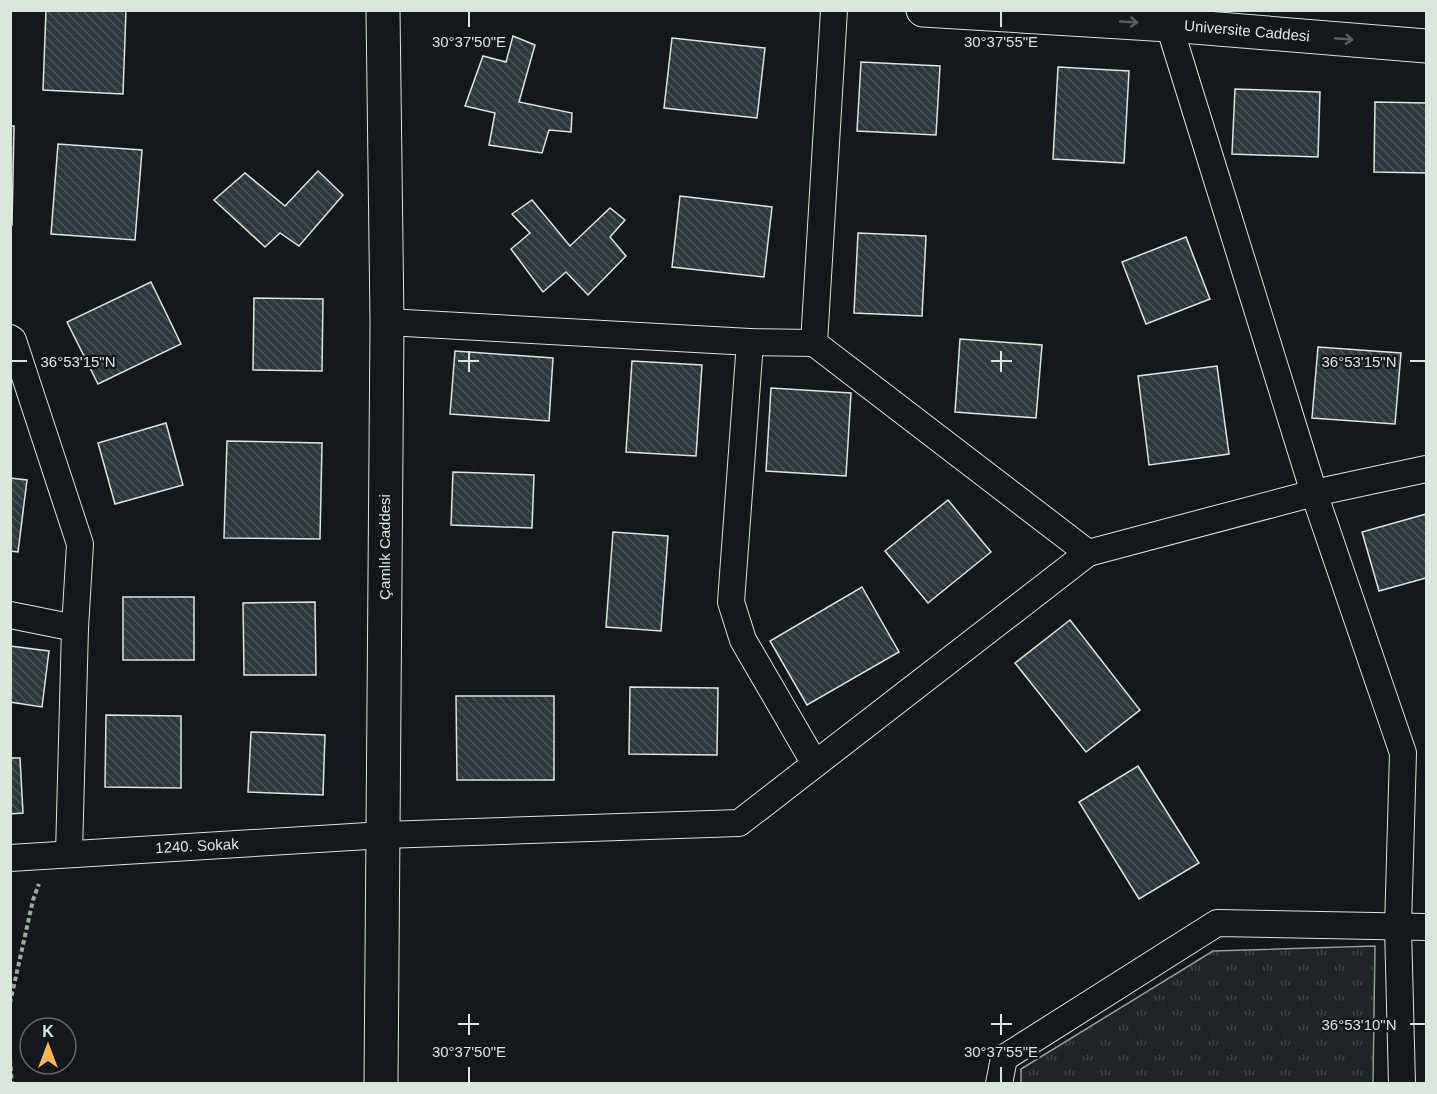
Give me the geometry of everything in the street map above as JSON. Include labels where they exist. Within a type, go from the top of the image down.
[{"type":"street","name":"Çamlık Caddesi","points":[[381,1083],[387,322],[383,10]]},
{"type":"street","points":[[814,343],[834,10]]},
{"type":"street","name":"Universite Caddesi","points":[[923,10],[1169,24],[1426,46]]},
{"type":"street","points":[[1169,24],[1314,493],[1403,753],[1398,927],[1402,1083]]},
{"type":"street","points":[[387,322],[750,342],[814,343],[1088,553],[1314,493],[1426,469]]},
{"type":"street","points":[[10,338],[13,339],[80,544],[75,628],[69,854]]},
{"type":"street","points":[[750,342],[731,602],[743,640],[815,764]]},
{"type":"street","name":"1240. Sokak","points":[[10,858],[384,835],[740,823],[1088,553]]},
{"type":"street","points":[[10,615],[75,628]]},
{"type":"street","points":[[999,1083],[1004,1058],[1217,923],[1426,927]]},
{"type":"path","points":[[10,1003],[33,900],[40,882]]},
{"type":"path","points":[[10,1059],[12,1083]]},
{"type":"green space","points":[[1375,946],[1373,1083],[1021,1083],[1021,1069],[1213,951]]},
{"type":"building","points":[[46,10],[126,10],[123,94],[43,90]]},
{"type":"building","points":[[513,36],[535,45],[519,102],[572,113],[571,132],[549,130],[542,153],[489,145],[495,113],[465,106],[483,56],[506,62]]},
{"type":"building","points":[[672,38],[765,48],[757,118],[664,108]]},
{"type":"building","points":[[861,62],[940,66],[936,135],[857,131]]},
{"type":"building","points":[[1058,67],[1129,71],[1124,163],[1053,159]]},
{"type":"building","points":[[1235,89],[1320,92],[1318,157],[1232,154]]},
{"type":"building","points":[[1375,102],[1426,103],[1426,173],[1374,172]]},
{"type":"building","points":[[10,126],[14,126],[12,225],[10,225]]},
{"type":"building","points":[[58,144],[142,150],[135,240],[51,234]]},
{"type":"building","points":[[318,171],[343,195],[299,246],[280,233],[265,247],[214,200],[245,173],[285,206]]},
{"type":"building","points":[[680,196],[772,207],[764,277],[672,267]]},
{"type":"building","points":[[532,200],[570,246],[610,208],[625,220],[610,237],[626,256],[588,295],[566,272],[543,292],[511,249],[530,233],[512,214]]},
{"type":"building","points":[[858,233],[926,236],[922,316],[854,313]]},
{"type":"building","points":[[1186,237],[1210,299],[1146,324],[1122,262]]},
{"type":"building","points":[[151,282],[181,344],[98,384],[67,322]]},
{"type":"building","points":[[254,298],[323,299],[322,371],[253,370]]},
{"type":"building","points":[[960,339],[1042,345],[1036,418],[955,412]]},
{"type":"building","points":[[1318,347],[1401,353],[1395,424],[1312,418]]},
{"type":"building","points":[[455,351],[553,358],[549,421],[450,414]]},
{"type":"building","points":[[632,361],[702,365],[696,456],[626,452]]},
{"type":"building","points":[[1217,366],[1229,454],[1149,465],[1138,376]]},
{"type":"building","points":[[771,388],[851,393],[846,476],[766,471]]},
{"type":"building","points":[[166,423],[183,485],[115,504],[98,443]]},
{"type":"building","points":[[227,441],[322,443],[320,539],[224,538]]},
{"type":"building","points":[[453,472],[534,475],[532,528],[451,525]]},
{"type":"building","points":[[10,478],[27,480],[18,552],[10,551]]},
{"type":"building","points":[[948,500],[991,552],[928,603],[885,551]]},
{"type":"building","points":[[1426,514],[1426,578],[1379,591],[1362,532]]},
{"type":"building","points":[[613,532],[668,536],[661,631],[606,627]]},
{"type":"building","points":[[862,587],[899,652],[807,705],[770,641]]},
{"type":"building","points":[[123,597],[194,597],[194,660],[123,660]]},
{"type":"building","points":[[315,602],[316,675],[244,675],[243,603]]},
{"type":"building","points":[[1070,620],[1140,710],[1086,752],[1015,663]]},
{"type":"building","points":[[10,646],[49,651],[42,707],[10,702]]},
{"type":"building","points":[[630,687],[718,688],[717,755],[629,754]]},
{"type":"building","points":[[456,696],[554,696],[554,780],[457,780]]},
{"type":"building","points":[[106,715],[181,716],[181,788],[105,787]]},
{"type":"building","points":[[251,732],[325,735],[323,795],[248,792]]},
{"type":"building","points":[[10,758],[20,758],[23,813],[10,814]]},
{"type":"building","points":[[1138,766],[1199,863],[1139,899],[1079,802]]}]
